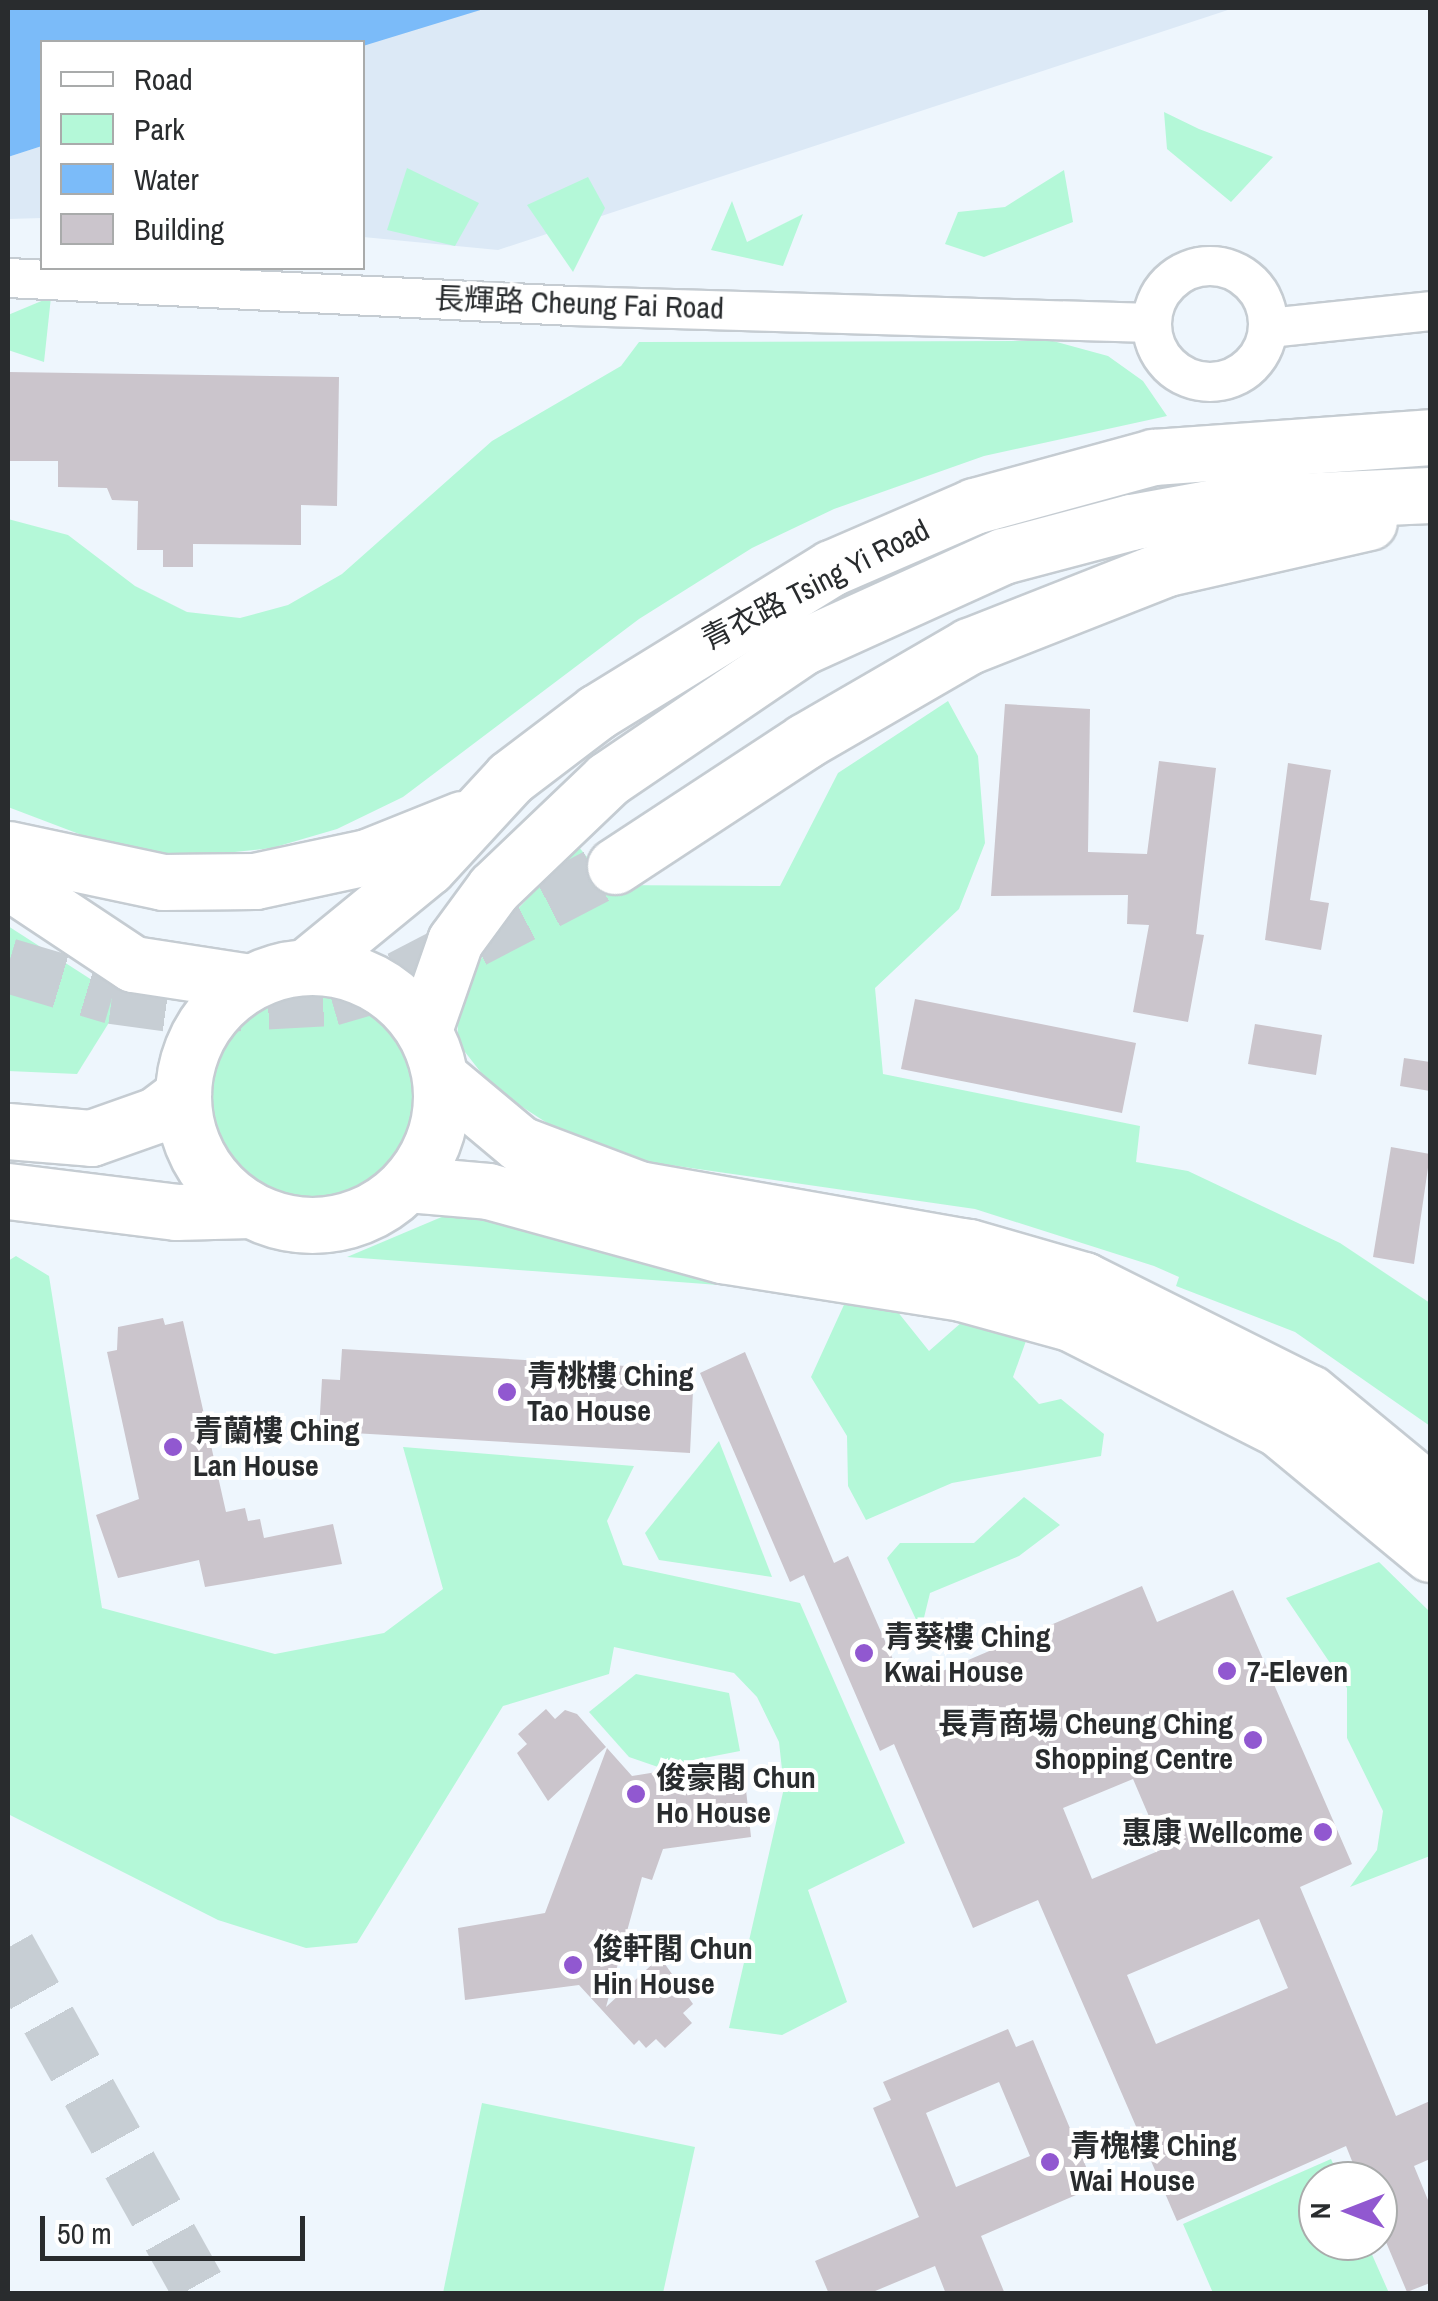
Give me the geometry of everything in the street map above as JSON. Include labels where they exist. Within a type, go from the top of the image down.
[{"type":"main road","name":"青衣路 Tsing Yi Road","points":[[307,966],[428,867],[474,814],[524,767],[686,651],[832,568],[1020,491],[1153,457],[1430,437]]},
{"type":"main road","name":"青衣路 Tsing Yi Road","points":[[432,1054],[455,941],[494,888],[608,779],[720,698],[863,616],[1003,556],[1200,508],[1430,495]]},
{"type":"main road","points":[[615,866],[805,740],[938,661],[1082,598],[1245,547],[1430,510]]},
{"type":"main road","points":[[8,850],[163,882],[255,881],[368,857],[474,814]]},
{"type":"main road","points":[[8,882],[133,964],[250,982],[307,966],[373,981],[432,1054],[520,1144],[638,1188],[969,1247],[1084,1280],[1180,1321],[1310,1392],[1430,1492]]},
{"type":"main road","points":[[250,982],[195,1040],[183,1096],[200,1162],[250,1210]]},
{"type":"main road","points":[[8,1191],[176,1212],[250,1210],[323,1226],[371,1212],[408,1184],[435,1136],[432,1054]]},
{"type":"main road","points":[[8,1131],[91,1138],[156,1115],[183,1096]]},
{"type":"main road","points":[[408,1184],[488,1191],[722,1255],[961,1293],[1070,1323],[1279,1429],[1430,1554]]},
{"type":"street","points":[[1202,266],[1242,274],[1266,307],[1269,328],[1262,353],[1244,372],[1199,382],[1164,362],[1152,323],[1166,285],[1202,266]]},
{"type":"street","name":"長輝路 Cheung Fai Road","points":[[8,278],[572,306],[1152,323]]},
{"type":"street","points":[[1269,328],[1430,311]]},
{"type":"shaded area","points":[[270,8],[1234,8],[498,250],[365,237],[365,40]]},
{"type":"shaded area","points":[[40,147],[40,218],[8,219],[8,157]]},
{"type":"green space","points":[[1164,112],[1273,157],[1231,202],[1167,149]]},
{"type":"green space","points":[[407,168],[479,203],[455,246],[387,230]]},
{"type":"green space","points":[[1064,170],[1073,222],[984,257],[945,244],[958,212],[1005,207]]},
{"type":"green space","points":[[588,177],[605,208],[573,272],[527,205]]},
{"type":"green space","points":[[732,201],[747,242],[803,214],[783,266],[711,250]]},
{"type":"green space","points":[[51,297],[44,362],[8,350],[8,315]]},
{"type":"green space","points":[[1053,341],[1108,356],[1143,381],[1167,416],[984,456],[834,509],[752,548],[639,619],[403,797],[337,829],[272,848],[197,856],[116,848],[8,807],[8,519],[68,535],[135,586],[187,612],[240,618],[288,605],[342,574],[492,441],[621,366],[639,342]]},
{"type":"green space","points":[[948,701],[978,756],[985,843],[959,909],[875,988],[883,1074],[1140,1126],[1136,1162],[1188,1171],[1340,1243],[1430,1303],[1430,1426],[1295,1332],[1176,1286],[1179,1277],[1154,1266],[975,1209],[642,1161],[561,1132],[493,1088],[458,1043],[457,993],[513,914],[578,846],[610,885],[780,886],[838,773]]},
{"type":"green space","points":[[8,926],[123,1000],[77,1074],[8,1071]]},
{"type":"green space","points":[[315,991],[355,999],[389,1021],[411,1055],[419,1095],[411,1135],[389,1169],[355,1191],[315,1199],[275,1191],[241,1169],[219,1135],[211,1095],[219,1055],[241,1021],[275,999]]},
{"type":"green space","points":[[444,1216],[502,1223],[745,1287],[347,1257]]},
{"type":"green space","points":[[16,1256],[49,1276],[102,1608],[275,1654],[384,1633],[443,1589],[403,1447],[634,1466],[607,1521],[623,1565],[800,1603],[905,1843],[808,1890],[847,2002],[782,2035],[729,2028],[784,1788],[779,1742],[757,1697],[734,1673],[614,1647],[609,1674],[503,1706],[357,1943],[306,1948],[218,1920],[8,1814],[8,1261]]},
{"type":"green space","points":[[881,1291],[929,1351],[970,1315],[1031,1327],[1013,1377],[1039,1404],[1061,1399],[1104,1434],[1101,1456],[952,1483],[866,1520],[848,1486],[847,1436],[811,1377],[848,1296]]},
{"type":"green space","points":[[719,1441],[772,1577],[659,1560],[645,1533]]},
{"type":"green space","points":[[1024,1497],[1060,1525],[1019,1556],[930,1593],[921,1630],[887,1558],[900,1543],[974,1543]]},
{"type":"green space","points":[[1379,1562],[1430,1612],[1430,1856],[1350,1887],[1377,1850],[1383,1811],[1347,1738],[1347,1688],[1286,1598]]},
{"type":"green space","points":[[636,1674],[729,1693],[740,1751],[658,1767],[629,1757],[589,1712]]},
{"type":"green space","points":[[482,2103],[695,2147],[663,2293],[443,2293]]},
{"type":"green space","points":[[1298,2173],[1298,2261],[1375,2261],[1389,2293],[1213,2293],[1183,2224]]},
{"type":"water","points":[[8,8],[487,8],[365,45],[365,40],[40,40],[40,147],[8,157]]},
{"type":"building","points":[[8,372],[339,377],[337,506],[301,505],[301,545],[193,544],[193,567],[163,567],[163,550],[137,550],[138,501],[112,500],[107,488],[58,487],[58,461],[8,461]]},
{"type":"building","points":[[1005,704],[1090,709],[1088,852],[1147,854],[1159,761],[1216,768],[1196,934],[1204,935],[1188,1022],[1133,1012],[1149,925],[1127,924],[1128,895],[991,896]]},
{"type":"building","points":[[1288,763],[1331,770],[1310,900],[1329,903],[1321,950],[1265,940]]},
{"type":"building","points":[[915,999],[1136,1043],[1122,1113],[901,1069]]},
{"type":"building","points":[[1255,1024],[1322,1035],[1316,1075],[1248,1064]]},
{"type":"building","points":[[1404,1058],[1430,1062],[1430,1091],[1400,1086]]},
{"type":"building","points":[[1391,1147],[1430,1154],[1414,1264],[1373,1257]]},
{"type":"building","name":"青蘭樓 Ching Lan House","points":[[163,1318],[165,1325],[183,1321],[226,1512],[245,1508],[248,1521],[260,1519],[264,1538],[333,1524],[342,1564],[205,1587],[199,1560],[118,1578],[96,1515],[139,1499],[107,1352],[117,1350],[118,1327]]},
{"type":"building","name":"青桃樓 Ching Tao House","points":[[342,1349],[694,1370],[690,1453],[319,1431],[322,1379],[340,1380]]},
{"type":"building","points":[[745,1352],[834,1563],[848,1556],[905,1687],[1142,1586],[1157,1622],[1233,1590],[1352,1864],[1300,1887],[1396,2116],[1430,2101],[1430,2159],[1414,2166],[1430,2205],[1430,2283],[1407,2292],[1394,2261],[1398,2261],[1398,2161],[1352,2161],[1346,2146],[1312,2161],[1298,2161],[1298,2167],[1177,2221],[1038,1900],[973,1928],[894,1744],[880,1751],[804,1575],[790,1582],[700,1373]],"holes":[[[1133,1779],[1163,1849],[1092,1879],[1063,1808]],[[1259,1919],[1288,1988],[1156,2044],[1127,1975]]]},
{"type":"building","points":[[546,1709],[555,1719],[565,1710],[577,1714],[606,1747],[548,1801],[517,1753],[527,1744],[518,1734]]},
{"type":"building","points":[[607,1748],[632,1776],[719,1762],[732,1781],[745,1780],[751,1837],[663,1849],[652,1880],[642,1877],[606,2007],[660,1957],[693,2004],[683,2013],[692,2023],[665,2048],[656,2039],[646,2048],[639,2040],[634,2045],[579,1985],[465,2000],[458,1928],[545,1913]]},
{"type":"building","name":"青槐樓 Ching Wai House","points":[[1008,2029],[1016,2047],[1033,2040],[1087,2169],[1069,2177],[1076,2195],[981,2236],[1005,2294],[946,2294],[935,2266],[868,2294],[829,2294],[815,2261],[919,2217],[873,2108],[891,2100],[883,2082]],"holes":[[[999,2082],[1030,2156],[956,2187],[926,2113]]]},
{"type":"tunnel","points":[[8,965],[112,996],[185,1006],[331,998],[400,978],[615,866]]},
{"type":"tunnel","points":[[8,1947],[202,2294]]},
{"type":"place","name":"青桃樓 Ching Tao House","points":[[507,1392]]},
{"type":"place","name":"青蘭樓 Ching Lan House","points":[[173,1447]]},
{"type":"place","name":"青葵樓 Ching Kwai House","points":[[864,1653]]},
{"type":"place","name":"7-Eleven","points":[[1227,1671]]},
{"type":"place","name":"長青商場 Cheung Ching Shopping Centre","points":[[1253,1740]]},
{"type":"place","name":"俊豪閣 Chun Ho House","points":[[636,1794]]},
{"type":"place","name":"惠康 Wellcome","points":[[1323,1832]]},
{"type":"place","name":"俊軒閣 Chun Hin House","points":[[573,1965]]},
{"type":"place","name":"青槐樓 Ching Wai House","points":[[1050,2162]]}]
